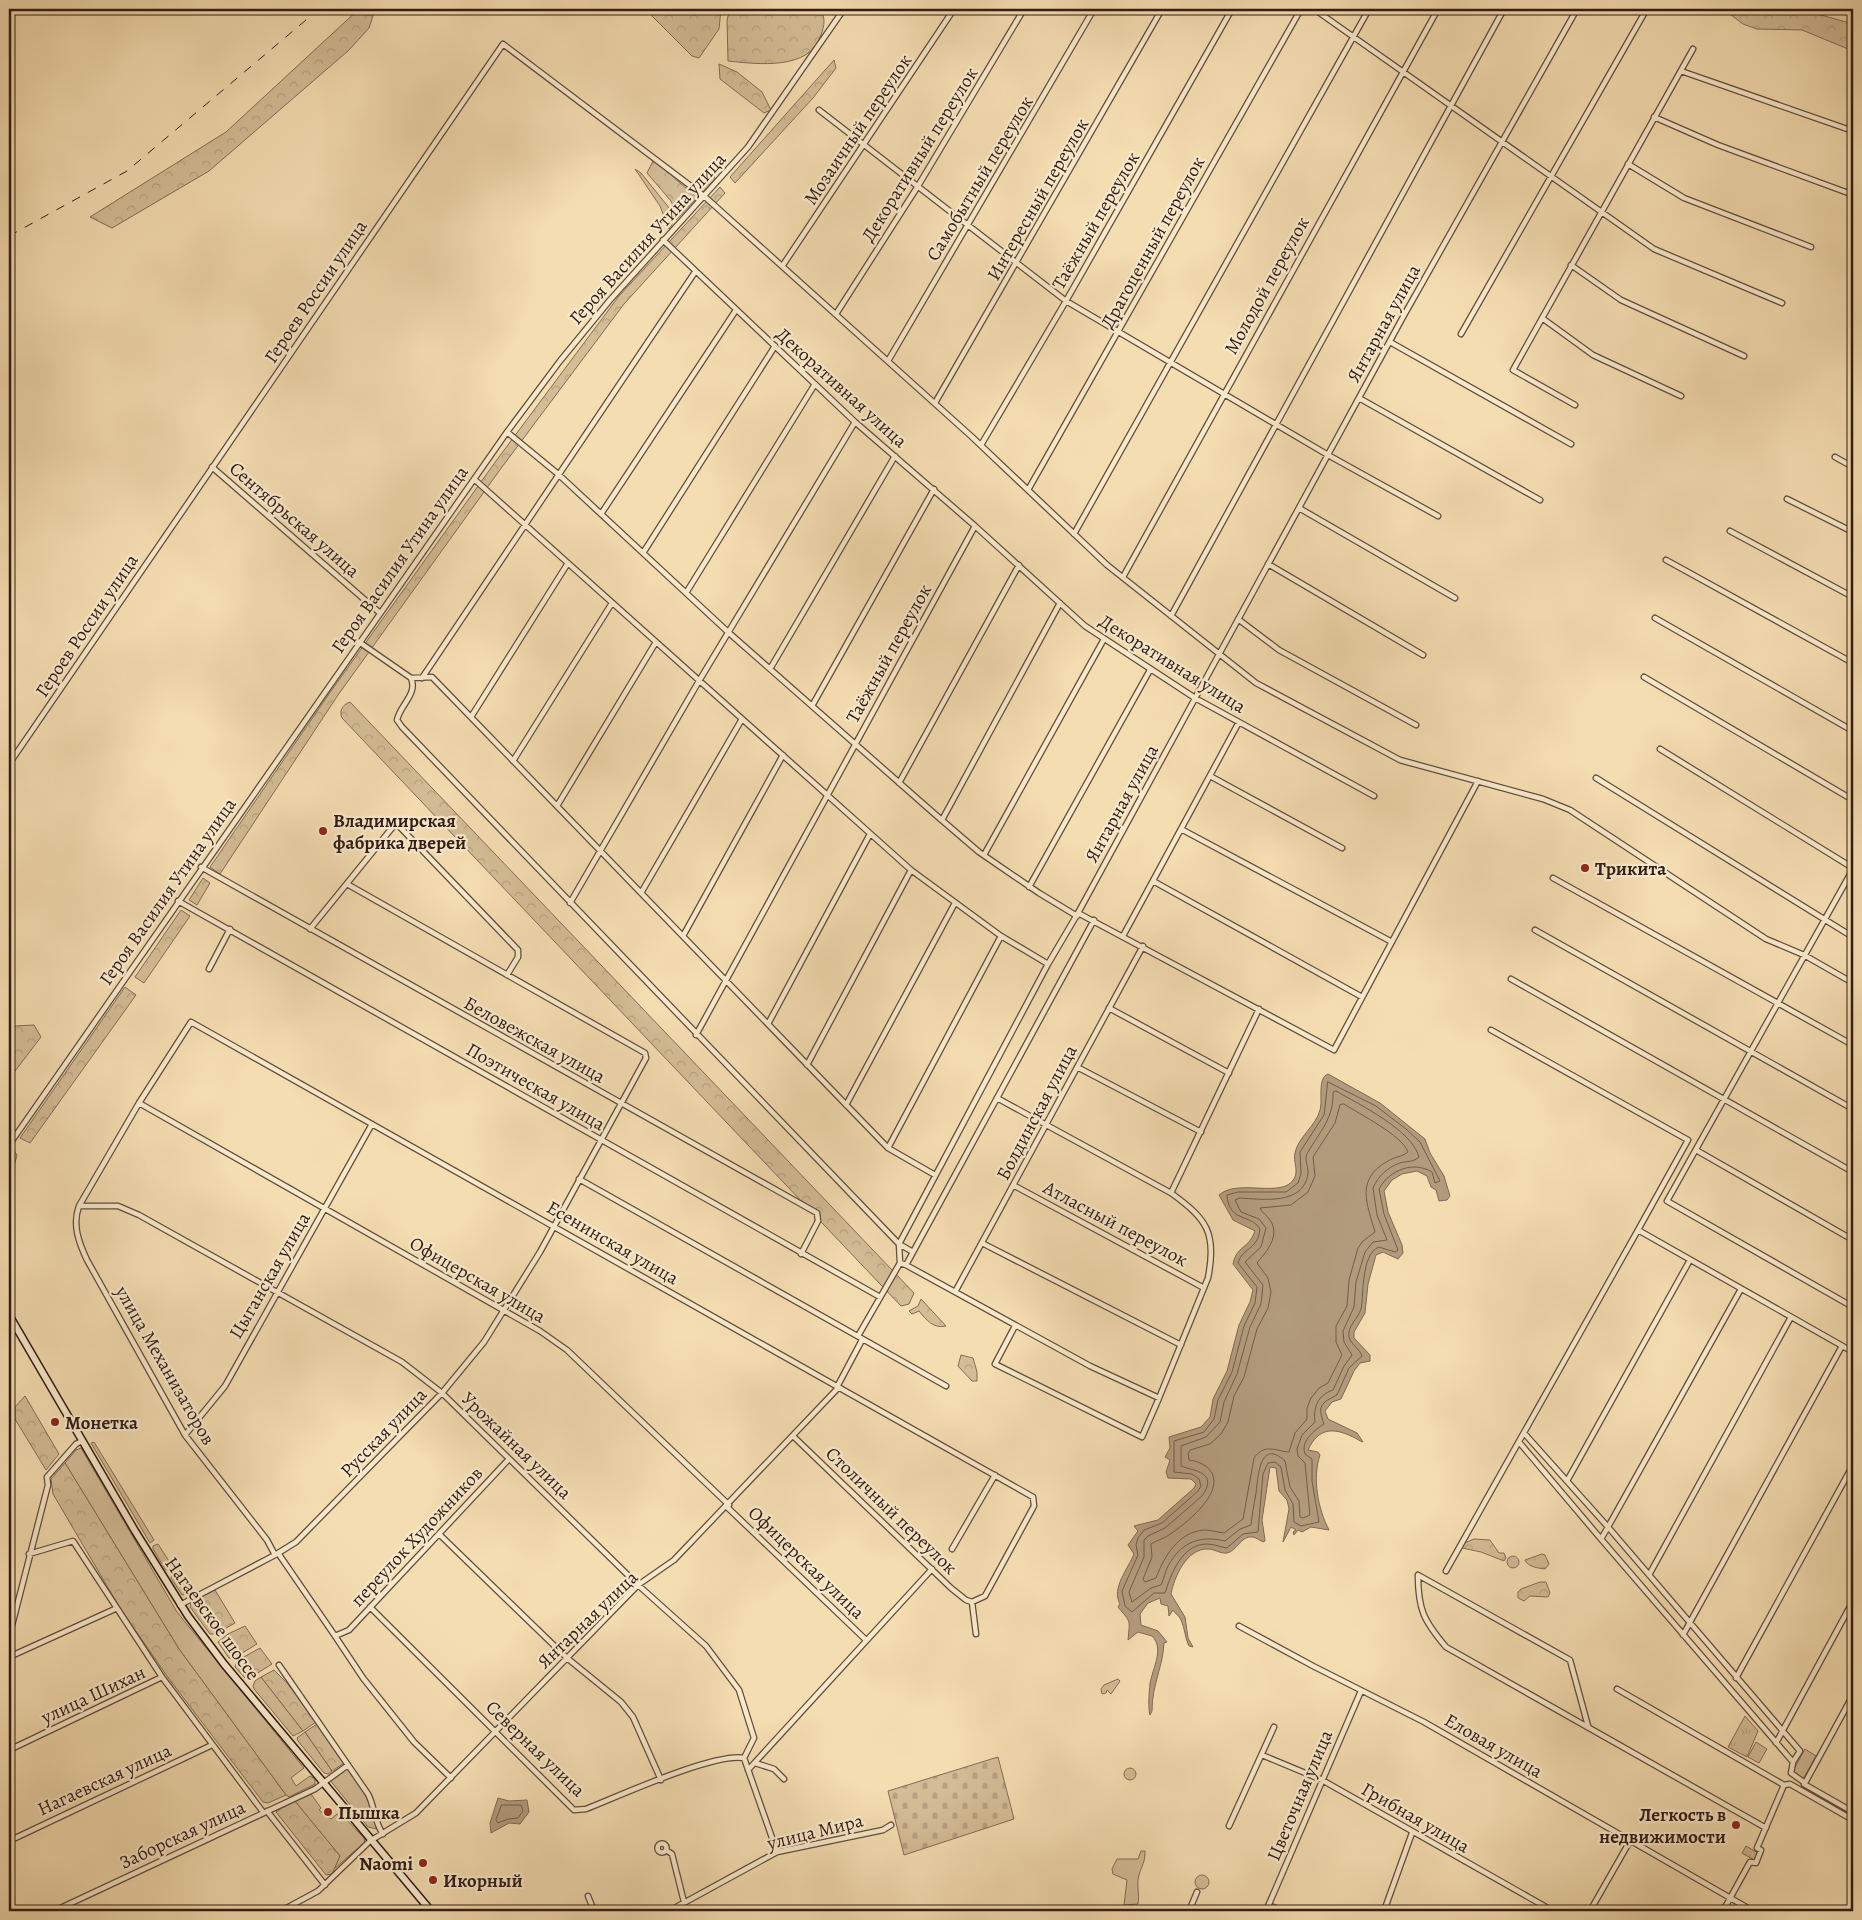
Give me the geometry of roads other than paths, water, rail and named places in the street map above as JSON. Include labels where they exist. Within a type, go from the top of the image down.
[{"type":"street","name":"Мозаичный переулок","points":[[782,266],[865,146],[954,9]]},
{"type":"street","name":"Декоративный переулок","points":[[836,314],[918,186],[1024,9]]},
{"type":"street","name":"Самобытный переулок","points":[[888,361],[969,226],[1094,9]]},
{"type":"street","name":"Интересный переулок","points":[[936,403],[1162,9]]},
{"type":"street","name":"Таёжный переулок","points":[[981,445],[1066,301],[1232,9]]},
{"type":"street","name":"Драгоценный переулок","points":[[1028,490],[1302,9]]},
{"type":"street","points":[[1314,9],[1654,249],[1782,303]]},
{"type":"street","points":[[1074,534],[1369,9]]},
{"type":"street","name":"Молодой переулок","points":[[1122,577],[1438,9]]},
{"type":"street","points":[[1171,616],[1504,9]]},
{"type":"street","name":"Янтарная улица","points":[[899,1244],[1048,964],[1078,914],[1390,342],[1577,9]]},
{"type":"street","name":"Героя Василия Утина улица","points":[[9,1145],[201,867],[507,432],[560,361],[610,300],[748,147],[842,11]]},
{"type":"street","points":[[1461,334],[1645,12]]},
{"type":"street","name":"Героев России улица","points":[[9,764],[503,44],[704,196]]},
{"type":"street","points":[[1574,405],[1513,370],[1693,49]]},
{"type":"street","points":[[1681,71],[1853,130]]},
{"type":"street","points":[[819,110],[1066,301],[1328,455],[1438,516]]},
{"type":"street","points":[[1654,117],[1718,146],[1851,194]]},
{"type":"street","points":[[1628,164],[1684,198],[1811,247]]},
{"type":"street","points":[[704,196],[936,403],[1122,577],[1256,683],[1400,760],[1543,799],[1570,810],[1766,939],[1804,955],[1853,983]]},
{"type":"street","name":"Декоративная улица","points":[[663,240],[855,422],[934,489],[1085,626],[1195,698],[1374,796]]},
{"type":"street","points":[[1571,265],[1621,300],[1744,356]]},
{"type":"street","points":[[422,678],[695,272]]},
{"type":"street","points":[[601,514],[736,310]]},
{"type":"street","points":[[1542,318],[1593,355],[1681,396]]},
{"type":"street","points":[[1390,342],[1571,444]]},
{"type":"street","points":[[643,553],[775,346]]},
{"type":"street","points":[[686,593],[815,384]]},
{"type":"street","points":[[1359,398],[1540,500]]},
{"type":"street","points":[[570,903],[699,681],[855,422]]},
{"type":"street","points":[[507,432],[558,474],[770,669],[984,855],[1029,887],[1143,946],[1334,1050],[1478,781]]},
{"type":"street","points":[[770,669],[895,456]]},
{"type":"street","points":[[1835,457],[1853,466]]},
{"type":"street","name":"Сентябрьская улица","points":[[212,467],[380,613]]},
{"type":"street","points":[[474,479],[912,870],[1001,936],[1048,964]]},
{"type":"street","points":[[812,706],[934,489]]},
{"type":"street","points":[[1787,499],[1853,532]]},
{"type":"street","points":[[1299,508],[1455,598]]},
{"type":"street","name":"Таёжный переулок","points":[[696,1035],[975,526]]},
{"type":"street","points":[[1730,531],[1853,597]]},
{"type":"street","points":[[1666,560],[1853,663]]},
{"type":"street","points":[[471,717],[568,563]]},
{"type":"street","points":[[1268,564],[1423,655]]},
{"type":"street","points":[[899,783],[1019,566]]},
{"type":"street","points":[[513,761],[612,603]]},
{"type":"street","points":[[942,820],[1060,603]]},
{"type":"street","points":[[1655,618],[1853,730]]},
{"type":"street","points":[[1238,619],[1279,650],[1416,725]]},
{"type":"street","points":[[984,855],[1104,639]]},
{"type":"street","points":[[360,642],[411,678],[414,684],[412,691],[398,714],[398,720],[402,727],[696,1035],[899,1244],[914,1252]]},
{"type":"street","points":[[557,806],[656,642]]},
{"type":"street","points":[[1029,887],[1150,670]]},
{"type":"street","points":[[411,678],[432,677],[888,1148],[935,1175]]},
{"type":"street","points":[[1644,677],[1853,800]]},
{"type":"street","points":[[641,893],[742,718]]},
{"type":"street","points":[[1123,936],[1239,722]]},
{"type":"street","points":[[1660,749],[1853,869],[1667,1201],[1853,1307]]},
{"type":"street","points":[[683,936],[783,755]]},
{"type":"street","points":[[1210,776],[1342,848]]},
{"type":"street","points":[[1596,778],[1824,921],[1853,937]]},
{"type":"street","points":[[310,929],[393,824],[399,824],[518,950],[518,957],[507,975],[347,884]]},
{"type":"street","points":[[1181,829],[1392,942]]},
{"type":"street","points":[[768,1024],[870,834]]},
{"type":"street","name":"Беловежская улица","points":[[201,867],[817,1213],[818,1221],[801,1254]]},
{"type":"street","points":[[807,1065],[912,870]]},
{"type":"street","points":[[1553,878],[1853,1045]]},
{"type":"street","points":[[1153,881],[1362,997]]},
{"type":"street","name":"Поэтическая улица","points":[[178,901],[880,1298]]},
{"type":"street","points":[[846,1105],[955,903]]},
{"type":"street","points":[[906,1265],[1094,920]]},
{"type":"street","points":[[209,969],[230,929]]},
{"type":"street","points":[[1535,930],[1853,1109]]},
{"type":"street","points":[[888,1148],[1001,936]]},
{"type":"street","name":"Болдинская улица","points":[[955,1292],[1143,946]]},
{"type":"street","name":"Русская улица","points":[[180,1604],[277,1554],[296,1542],[442,1393],[484,1342],[504,1311],[554,1226],[646,1058],[645,1052],[507,975]]},
{"type":"street","points":[[1511,978],[1853,1172]]},
{"type":"street","points":[[1110,1008],[1229,1072]]},
{"type":"street","points":[[1172,1193],[1260,1009]]},
{"type":"street","name":"Есенинская улица","points":[[139,1103],[191,1022],[837,1388],[995,1474],[1035,1500],[985,1596],[972,1602]]},
{"type":"street","points":[[1446,1571],[1688,1140],[1492,1030]]},
{"type":"street","points":[[1077,1067],[1201,1132]]},
{"type":"street","points":[[997,1098],[1172,1193],[1196,1211],[1210,1234],[1212,1260],[1204,1288],[1142,1437],[995,1364],[1016,1326]]},
{"type":"street","points":[[79,1206],[139,1103]]},
{"type":"street","name":"Офицерская улица","points":[[139,1103],[540,1331],[567,1350],[866,1640]]},
{"type":"street","name":"Цыганская улица","points":[[185,1436],[225,1386],[372,1124]]},
{"type":"street","points":[[1696,1150],[1853,1240]]},
{"type":"street","points":[[579,1180],[946,1386]]},
{"type":"street","name":"Атласный переулок","points":[[1013,1185],[1204,1288]]},
{"type":"street","name":"улица Механизаторов","points":[[79,1206],[76,1214],[79,1243],[185,1436],[267,1540],[363,1678],[414,1742],[451,1778]]},
{"type":"street","name":"Урожайная улица","points":[[79,1206],[118,1206],[402,1362],[442,1393],[638,1585],[706,1646],[739,1690],[754,1738],[744,1758]]},
{"type":"street","points":[[1638,1230],[1853,1352]]},
{"type":"street","points":[[982,1243],[1181,1345]]},
{"type":"street","points":[[858,1336],[900,1263],[899,1244]]},
{"type":"street","points":[[1567,1481],[1690,1260]]},
{"type":"street","points":[[900,1263],[1090,1366],[1159,1398]]},
{"type":"street","points":[[1601,1539],[1741,1289]]},
{"type":"street","name":"Нагаевское шоссе","points":[[9,1315],[180,1604],[224,1664],[370,1841],[431,1911]]},
{"type":"street","points":[[1648,1575],[1791,1317]]},
{"type":"street","name":"Янтарная улица","points":[[281,1911],[318,1891],[370,1841],[416,1813],[638,1585],[674,1560],[728,1506],[837,1388],[862,1340]]},
{"type":"street","points":[[1683,1635],[1842,1346]]},
{"type":"street","points":[[1524,1433],[1608,1527],[1800,1751],[1793,1762],[1791,1773],[1853,1812]]},
{"type":"street","name":"Столичный переулок","points":[[794,1436],[932,1569],[966,1600],[972,1602]]},
{"type":"street","points":[[9,1638],[48,1485],[48,1477],[76,1444],[82,1441]]},
{"type":"street","points":[[1519,1442],[1793,1762]]},
{"type":"street","name":"переулок Художников","points":[[335,1636],[344,1632],[370,1607],[509,1458]]},
{"type":"street","points":[[1736,1678],[1853,1465]]},
{"type":"street","points":[[952,1549],[995,1474]]},
{"type":"street","points":[[439,1534],[567,1658],[621,1702],[633,1717],[661,1780]]},
{"type":"street","points":[[30,1554],[73,1540],[115,1609],[162,1677],[212,1745],[325,1884]]},
{"type":"street","points":[[748,1770],[932,1569]]},
{"type":"street","points":[[1588,1726],[1570,1660],[1418,1575],[1418,1599],[1428,1625],[1446,1647],[1766,1828]]},
{"type":"street","points":[[1776,1743],[1853,1601]]},
{"type":"street","points":[[972,1602],[976,1634]]},
{"type":"street","name":"Северная улица","points":[[370,1607],[574,1810],[586,1809],[661,1780],[726,1758],[744,1758]]},
{"type":"street","points":[[9,1657],[115,1609]]},
{"type":"street","name":"Еловая улица","points":[[1239,1626],[1361,1691],[1424,1722],[1753,1911]]},
{"type":"street","points":[[279,1665],[373,1803],[378,1828],[383,1834]]},
{"type":"street","name":"улица Шихан","points":[[9,1750],[162,1677]]},
{"type":"street","points":[[1617,1690],[1784,1785],[1790,1784],[1853,1820]]},
{"type":"street","name":"Цветочная улица","points":[[1266,1911],[1361,1691]]},
{"type":"street","points":[[1801,1790],[1853,1696]]},
{"type":"street","points":[[1229,1826],[1274,1727]]},
{"type":"street","name":"Нагаевская улица","points":[[9,1841],[212,1745]]},
{"type":"street","name":"Грибная улица","points":[[1262,1755],[1322,1780],[1412,1833],[1553,1911]]},
{"type":"street","points":[[744,1758],[777,1852]]},
{"type":"street","points":[[755,1763],[774,1769],[784,1779]]},
{"type":"street","name":"Заборская улица","points":[[54,1911],[315,1789],[322,1782],[348,1765]]},
{"type":"street","points":[[1723,1911],[1750,1862],[1756,1863],[1760,1855],[1760,1850],[1757,1848],[1784,1785]]},
{"type":"street","name":"улица Мира","points":[[669,1911],[777,1852],[883,1830],[891,1825]]},
{"type":"street","points":[[1384,1911],[1412,1833]]},
{"type":"street","points":[[1590,1911],[1630,1841]]},
{"type":"street","points":[[666,1850],[672,1854],[684,1902]]},
{"type":"street","points":[[1189,1911],[1196,1892]]},
{"type":"street","points":[[588,1896],[594,1911]]},
{"type":"water","points":[[1328,1074],[1380,1103],[1425,1139],[1430,1153],[1444,1176],[1450,1196],[1447,1200],[1439,1201],[1436,1190],[1431,1187],[1427,1176],[1417,1171],[1402,1174],[1392,1180],[1384,1191],[1388,1212],[1402,1245],[1403,1253],[1398,1259],[1383,1252],[1376,1255],[1368,1284],[1365,1313],[1354,1332],[1354,1338],[1370,1355],[1370,1361],[1360,1363],[1354,1371],[1341,1399],[1332,1402],[1325,1411],[1328,1419],[1357,1433],[1363,1442],[1346,1434],[1333,1431],[1316,1437],[1308,1450],[1318,1452],[1320,1455],[1316,1473],[1317,1493],[1329,1530],[1311,1527],[1302,1532],[1298,1530],[1294,1535],[1293,1532],[1296,1530],[1291,1527],[1283,1542],[1289,1509],[1287,1500],[1279,1491],[1276,1468],[1270,1467],[1262,1520],[1264,1542],[1254,1537],[1249,1537],[1245,1538],[1227,1553],[1210,1549],[1201,1550],[1188,1558],[1178,1572],[1171,1594],[1185,1617],[1188,1638],[1193,1647],[1189,1646],[1180,1618],[1173,1610],[1169,1616],[1168,1606],[1161,1604],[1160,1598],[1148,1603],[1140,1614],[1141,1625],[1158,1631],[1167,1642],[1164,1643],[1150,1715],[1151,1678],[1158,1653],[1156,1641],[1152,1636],[1138,1632],[1128,1640],[1129,1621],[1118,1607],[1120,1604],[1118,1592],[1121,1579],[1134,1554],[1128,1545],[1138,1531],[1134,1526],[1158,1520],[1194,1488],[1196,1484],[1191,1479],[1168,1478],[1166,1472],[1170,1460],[1165,1457],[1170,1448],[1169,1437],[1201,1427],[1210,1417],[1213,1399],[1227,1371],[1239,1325],[1250,1302],[1253,1290],[1233,1264],[1237,1254],[1255,1231],[1233,1220],[1219,1195],[1227,1190],[1237,1188],[1280,1188],[1288,1185],[1294,1179],[1296,1173],[1295,1153],[1300,1142],[1318,1116],[1321,1106],[1321,1085]]},
{"type":"water","points":[[498,1798],[509,1801],[527,1800],[529,1812],[520,1824],[509,1823],[491,1833],[490,1823]]},
{"type":"water","points":[[1272,1903],[1289,1911],[1270,1911]]},
{"type":"railway","points":[[9,236],[127,171],[319,9]]},
{"type":"place","name":"Владимирская фабрика дверей","points":[[323,831]]},
{"type":"place","name":"Трикита","points":[[1585,868]]},
{"type":"place","name":"Монетка","points":[[55,1422]]},
{"type":"place","name":"Пышка","points":[[328,1812]]},
{"type":"place","name":"Легкость в недвижимости","points":[[1736,1825]]},
{"type":"place","name":"Naomi","points":[[423,1863]]},
{"type":"place","name":"Икорный","points":[[433,1880]]}]
